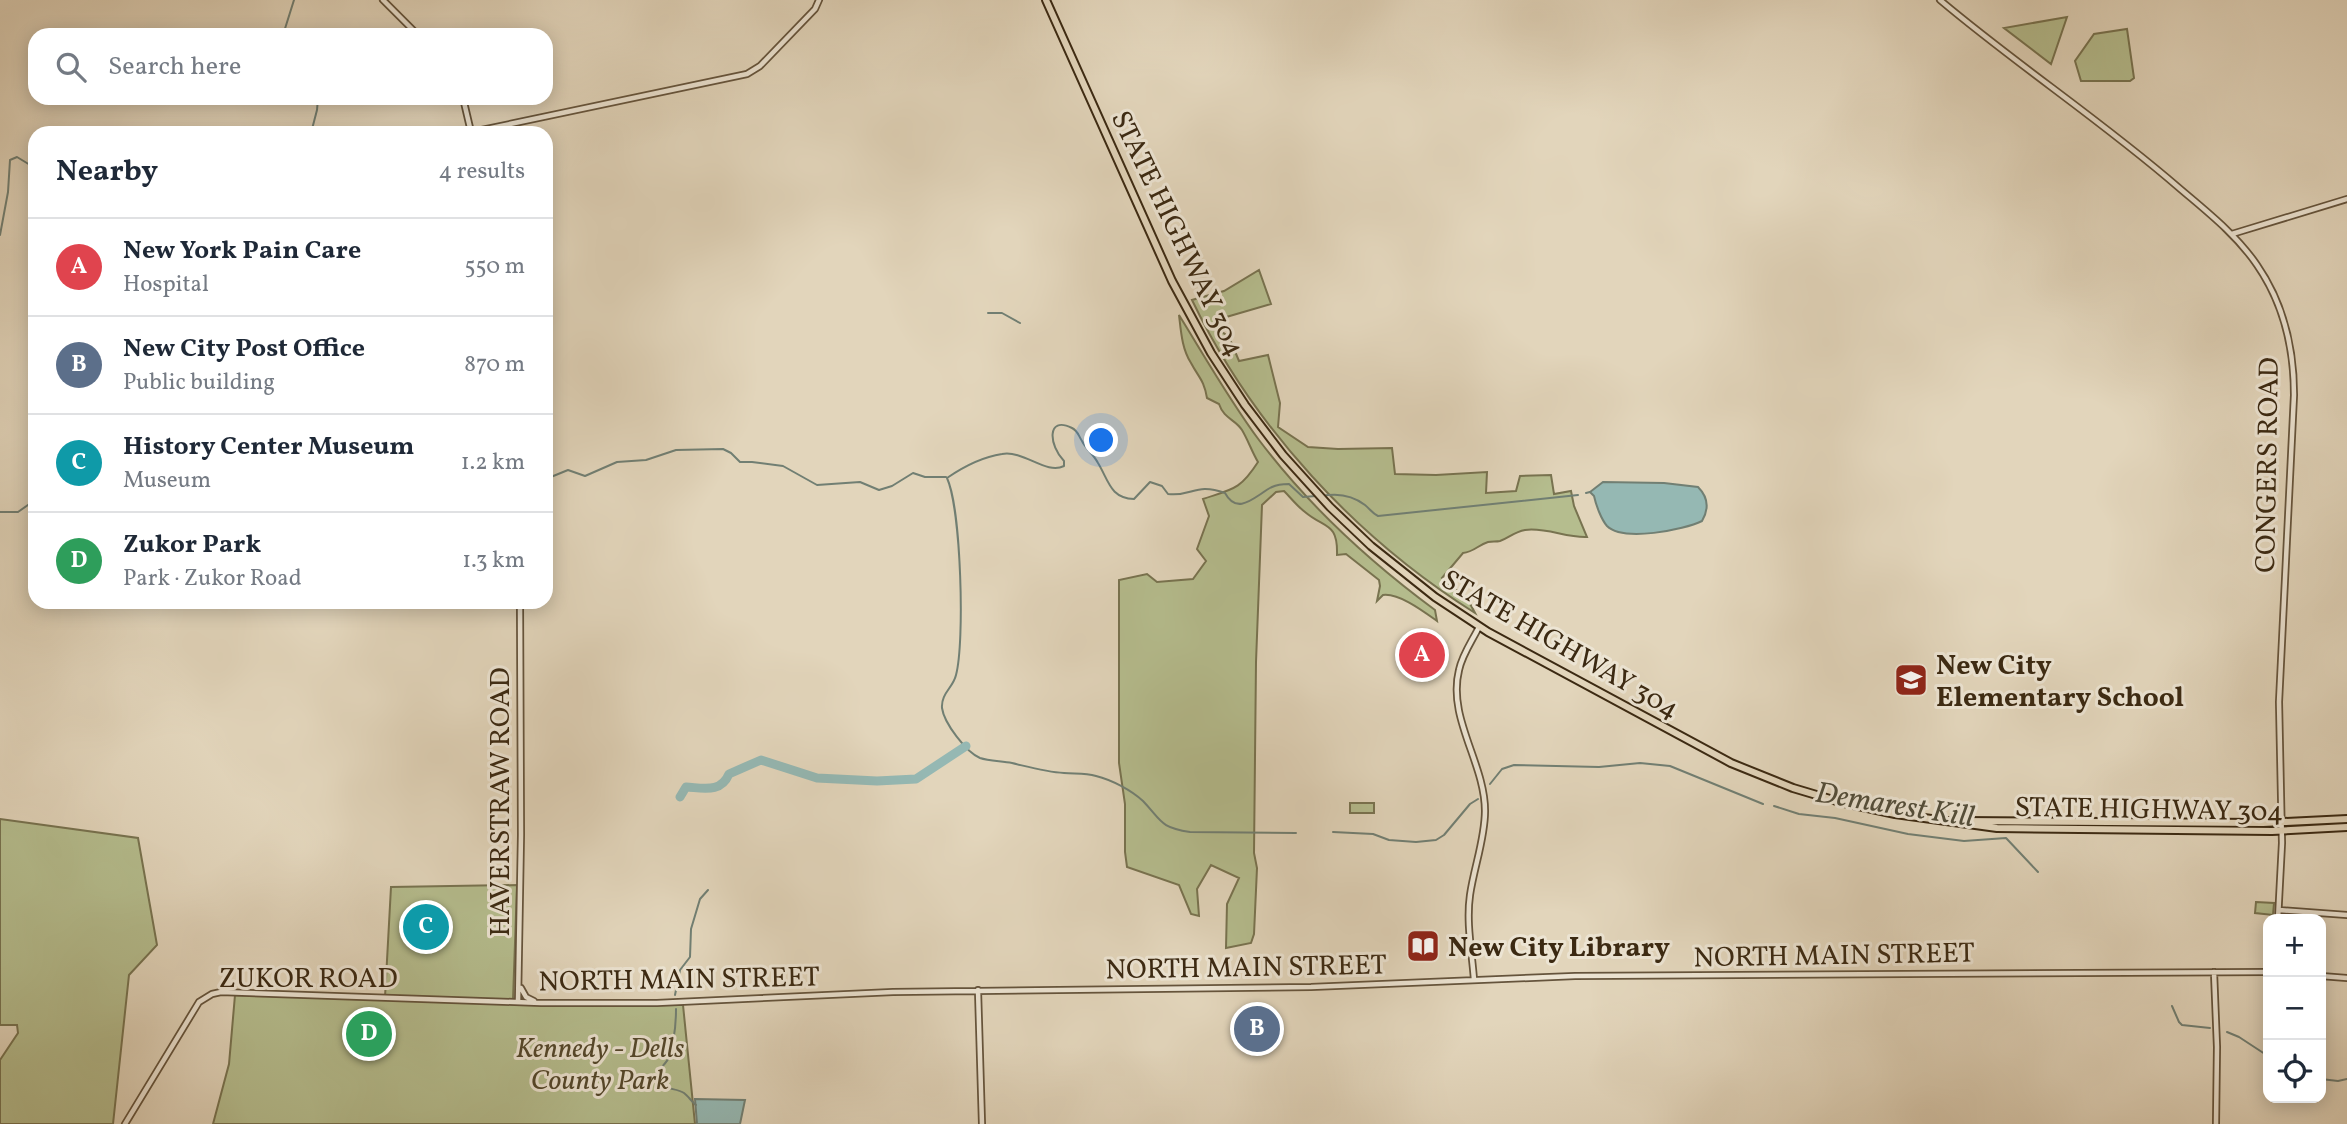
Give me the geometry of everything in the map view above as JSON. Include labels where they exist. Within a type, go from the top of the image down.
[{"type":"main road","name":"STATE HIGHWAY 304","points":[[1046,0],[1167,269],[1198,331],[1245,405],[1275,446],[1324,501],[1397,569],[1479,627],[1704,749],[1759,775],[1856,806],[1973,826],[2019,828],[2281,831],[2347,827]]},
{"type":"main road","name":"STATE HIGHWAY 304","points":[[1951,821],[2281,823],[2347,819]]},
{"type":"street","points":[[383,0],[411,28]]},
{"type":"street","points":[[505,126],[747,74],[760,66],[815,9],[819,0]]},
{"type":"street","name":"CONGERS ROAD","points":[[1940,0],[2110,130],[2232,234],[2258,265],[2276,299],[2289,336],[2294,372],[2291,483],[2279,695],[2281,879],[2279,914]]},
{"type":"street","points":[[465,105],[470,126]]},
{"type":"street","points":[[2232,234],[2347,199]]},
{"type":"street","name":"HAVERSTRAW ROAD","points":[[518,1003],[521,835],[520,609]]},
{"type":"street","points":[[1474,980],[1469,902],[1484,826],[1485,798],[1480,772],[1456,695],[1459,667],[1479,627]]},
{"type":"street","points":[[2279,910],[2347,915]]},
{"type":"street","points":[[2214,972],[2216,1124]]},
{"type":"street","name":"NORTH MAIN STREET","points":[[518,1003],[657,1003],[978,990],[1272,988],[1589,976],[2263,972]]},
{"type":"street","points":[[2326,976],[2347,978]]},
{"type":"street","points":[[519,979],[526,997],[541,1003]]},
{"type":"street","points":[[978,990],[982,1124]]},
{"type":"street","name":"ZUKOR ROAD","points":[[125,1124],[188,1018],[199,1002],[212,994],[518,1003]]},
{"type":"green space","points":[[2067,17],[2051,64],[2004,28]]},
{"type":"green space","points":[[2127,29],[2134,78],[2130,81],[2081,81],[2075,61],[2094,34]]},
{"type":"green space","points":[[1259,270],[1271,304],[1216,320],[1218,329],[1229,337],[1239,361],[1268,355],[1280,403],[1278,427],[1308,447],[1392,448],[1395,474],[1487,472],[1486,493],[1516,491],[1520,476],[1551,475],[1554,494],[1571,491],[1587,537],[1525,530],[1463,553],[1442,578],[1468,600],[1475,613],[1389,550],[1349,514],[1277,435],[1245,392],[1192,300],[1224,291]]},
{"type":"green space","points":[[1179,315],[1238,410],[1278,464],[1341,531],[1435,610],[1437,621],[1396,597],[1383,595],[1377,601],[1379,580],[1346,554],[1337,555],[1333,531],[1302,510],[1284,491],[1276,492],[1262,505],[1256,662],[1254,853],[1257,868],[1254,934],[1251,943],[1226,948],[1227,904],[1239,878],[1211,865],[1197,889],[1199,916],[1191,914],[1179,885],[1127,867],[1125,852],[1125,804],[1119,763],[1119,580],[1147,574],[1157,582],[1193,579],[1206,561],[1197,549],[1209,516],[1203,499],[1241,483],[1258,462],[1239,426],[1224,413],[1219,404],[1207,398],[1203,383],[1188,358],[1182,340]]},
{"type":"green space","points":[[1350,803],[1374,803],[1374,813],[1350,813]]},
{"type":"green space","points":[[0,819],[138,838],[157,945],[129,975],[113,1124],[0,1124],[0,1060],[18,1033],[17,1025],[0,1025]]},
{"type":"green space","points":[[517,885],[513,1000],[385,997],[391,887]]},
{"type":"green space","points":[[2256,902],[2274,903],[2273,914],[2255,913]]},
{"type":"green space","name":"Kennedy - Dells County Park","points":[[235,995],[683,1005],[695,1124],[213,1124],[229,1064]]},
{"type":"water","points":[[1603,482],[1664,483],[1698,487],[1706,499],[1706,512],[1702,521],[1668,531],[1639,534],[1615,531],[1605,523],[1590,492]]},
{"type":"water","points":[[695,1099],[745,1100],[740,1124],[697,1124]]},
{"type":"waterway","points":[[285,28],[294,0]]},
{"type":"waterway","points":[[313,126],[317,105]]},
{"type":"waterway","points":[[0,235],[8,192],[10,160],[17,157],[28,164]]},
{"type":"waterway","points":[[988,313],[1002,313],[1020,323]]},
{"type":"waterway","points":[[947,478],[973,463],[1002,454],[1018,455],[1050,467],[1064,466],[1053,441],[1054,429],[1064,425],[1077,432],[1111,487],[1126,498],[1134,499],[1150,482],[1162,486],[1168,494],[1183,494],[1200,489],[1215,490],[1241,504],[1276,485],[1283,484],[1289,484],[1303,497],[1316,496]]},
{"type":"waterway","name":"Demarest Kill","points":[[553,476],[568,470],[585,476],[617,462],[646,460],[676,450],[723,449],[740,462],[783,466],[817,485],[860,482],[879,490],[892,486],[913,473],[925,477],[946,477]]},
{"type":"waterway","name":"Demarest Kill","points":[[947,478],[956,517],[961,606],[956,675],[943,698],[942,708],[951,729],[968,750],[984,759],[1051,772],[1092,775],[1108,780],[1138,797],[1162,822],[1172,828],[1190,832],[1296,833]]},
{"type":"waterway","points":[[1586,493],[1590,492]]},
{"type":"waterway","points":[[1322,496],[1350,497],[1378,516],[1578,495]]},
{"type":"waterway","name":"Demarest Kill","points":[[0,512],[18,512],[28,505]]},
{"type":"waterway","points":[[680,797],[686,787],[717,787],[729,774],[761,760],[817,778],[877,781],[916,779],[966,746]]},
{"type":"waterway","name":"Demarest Kill","points":[[1490,784],[1502,769],[1514,765],[1599,767],[1640,763],[1670,766],[1763,804]]},
{"type":"waterway","name":"Demarest Kill","points":[[1333,832],[1373,834],[1389,840],[1436,840],[1478,799]]},
{"type":"waterway","name":"Demarest Kill","points":[[1774,806],[1799,814],[1835,818],[1908,834],[1964,841],[2006,838],[2038,872]]},
{"type":"waterway","points":[[675,995],[680,970],[690,957],[691,929],[700,899],[708,890]]},
{"type":"waterway","name":"Demarest Kill","points":[[2172,1006],[2182,1025],[2210,1028]]},
{"type":"waterway","points":[[676,1009],[672,1047],[657,1079],[664,1087],[684,1093],[696,1105]]},
{"type":"waterway","name":"Demarest Kill","points":[[2227,1032],[2263,1053]]},
{"type":"waterway","name":"Demarest Kill","points":[[2326,1080],[2347,1079]]},
{"type":"place","name":"New York Pain Care","points":[[1422,655]]},
{"type":"place","name":"New City Elementary School","points":[[1911,680]]},
{"type":"place","name":"History Center Museum","points":[[426,927]]},
{"type":"place","name":"New City Library","points":[[1423,946]]},
{"type":"place","name":"New City Post Office","points":[[1257,1029]]},
{"type":"place","name":"Zukor Park","points":[[369,1034]]}]
